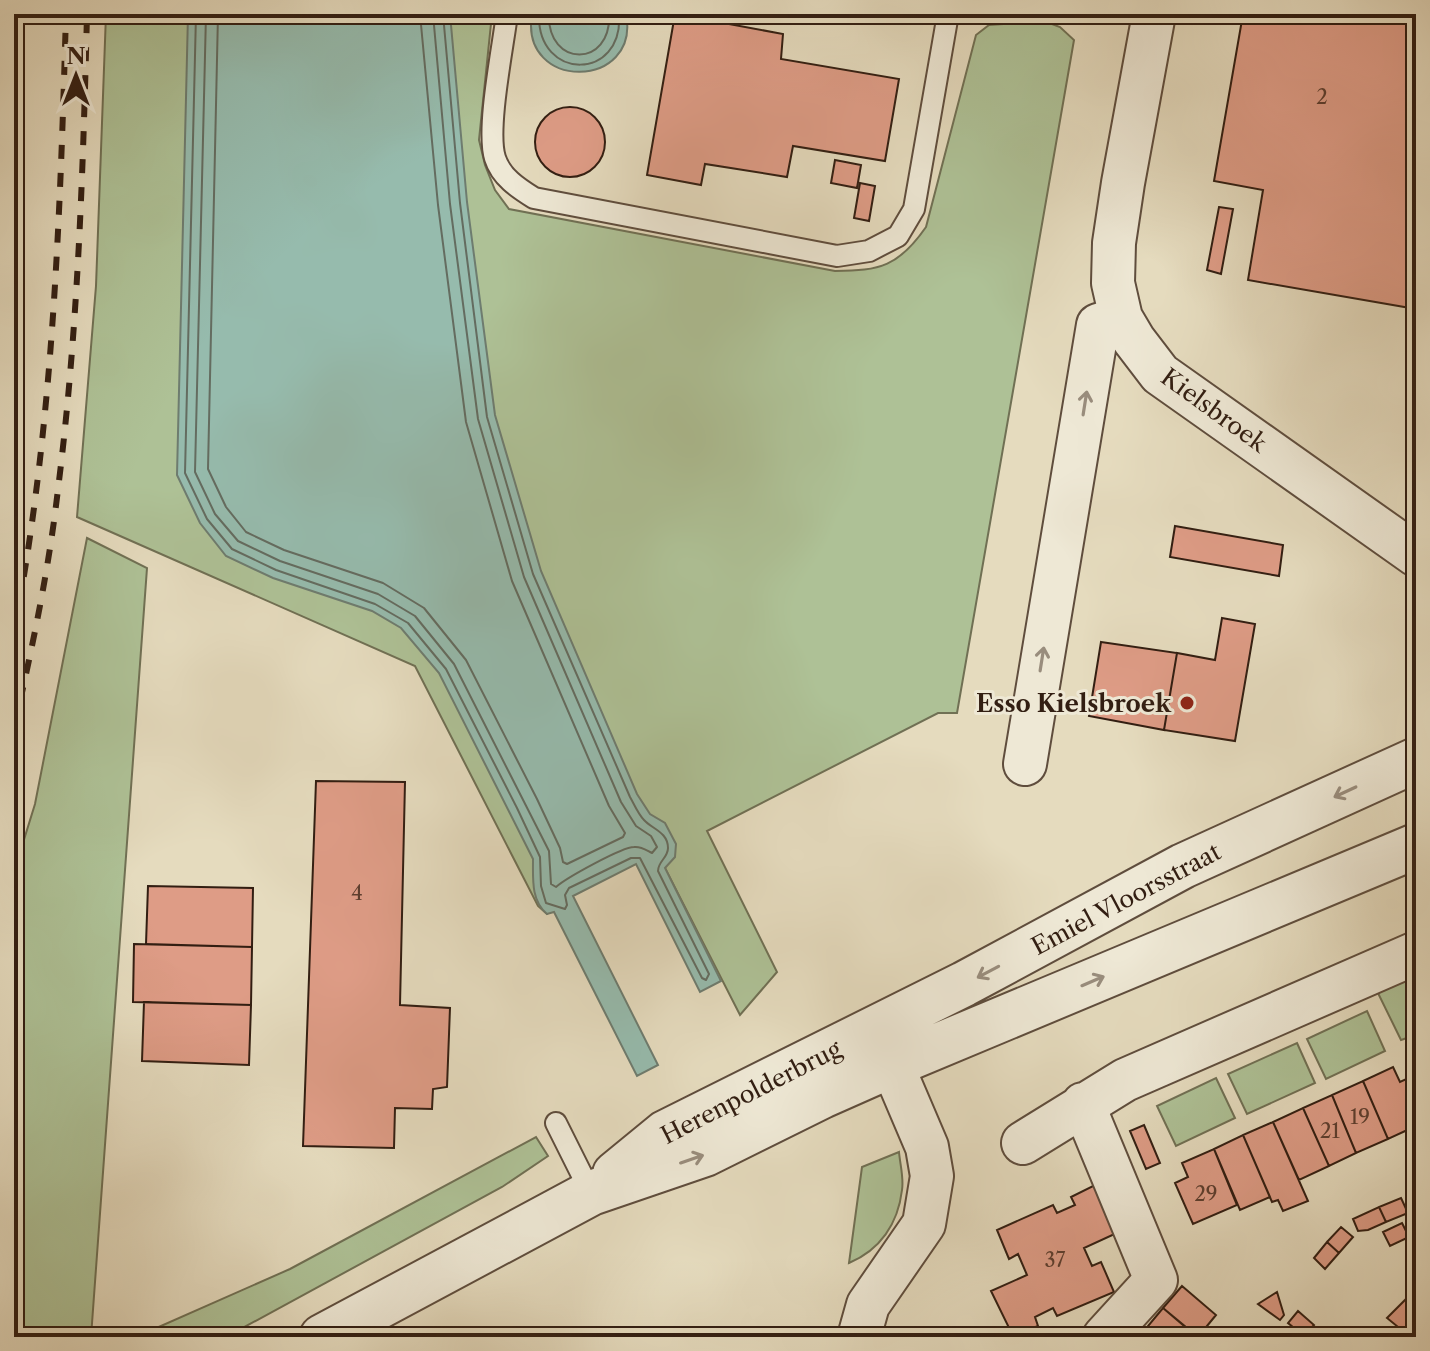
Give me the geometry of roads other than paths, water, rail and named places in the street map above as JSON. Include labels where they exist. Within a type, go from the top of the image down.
[{"type":"street","name":"Kielsbroek","points":[[1149,16],[1114,243],[1113,283],[1121,318],[1160,374],[1416,555]]},
{"type":"street","points":[[1025,764],[1098,325],[1121,318]]},
{"type":"street","name":"Emiel Vloorsstraat","points":[[884,1046],[1056,936],[1183,866],[1416,760]]},
{"type":"street","points":[[859,1337],[868,1305],[924,1224],[930,1201],[932,1176],[927,1147],[884,1046],[1416,846]]},
{"type":"street","points":[[1023,1143],[1125,1080],[1416,953]]},
{"type":"street","name":"Herenpolderbrug","points":[[322,1337],[591,1193],[705,1154],[822,1096],[884,1046]]},
{"type":"street","points":[[1083,1104],[1156,1280],[1104,1337]]},
{"type":"lane","points":[[507,14],[493,129],[495,159],[510,183],[534,198],[837,256],[869,251],[898,236],[914,209],[948,14]]},
{"type":"lane","points":[[556,1123],[591,1193]]},
{"type":"water","points":[[188,14],[450,14],[467,202],[495,415],[541,571],[637,794],[650,814],[665,823],[676,844],[675,857],[665,868],[721,981],[700,992],[636,864],[573,896],[658,1065],[637,1076],[554,912],[547,914],[538,903],[533,859],[439,673],[401,628],[372,611],[273,578],[226,556],[200,523],[177,475]]},
{"type":"water","points":[[532,14],[626,14],[626,39],[616,57],[599,68],[580,72],[560,68],[543,58],[533,40]]},
{"type":"railway","points":[[14,632],[38,478],[46,401],[57,247],[66,14]]},
{"type":"railway","points":[[14,728],[45,579],[65,430],[78,252],[87,14]]},
{"type":"place","name":"Esso Kielsbroek","points":[[1187,703]]}]
